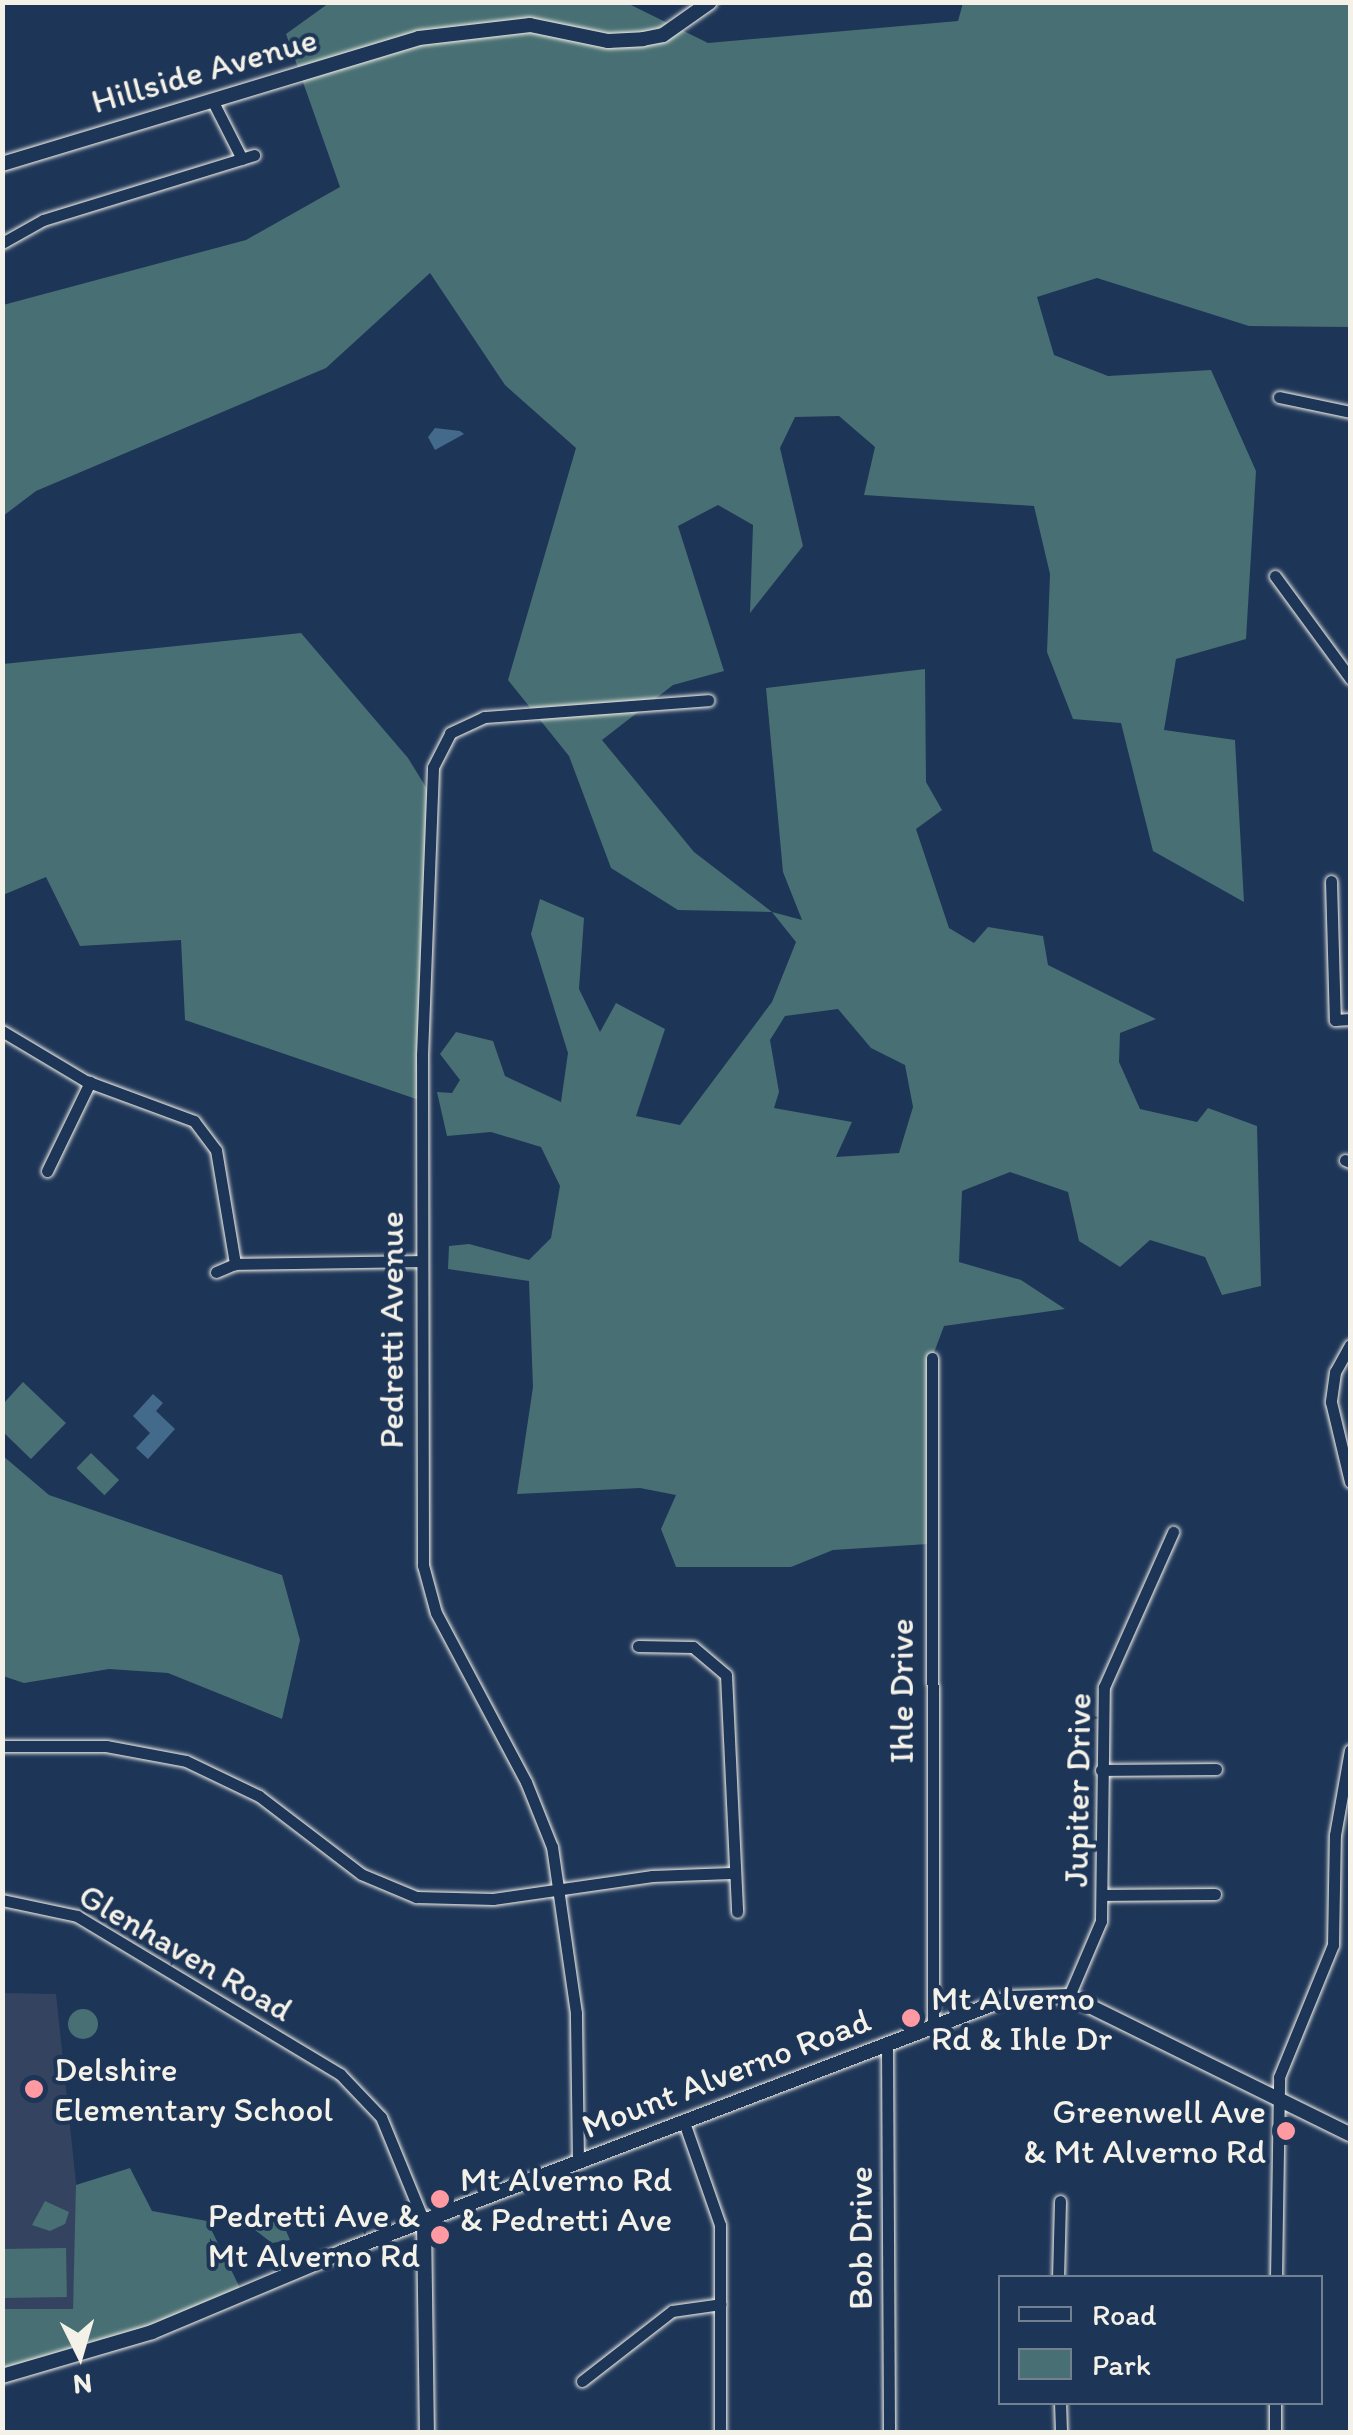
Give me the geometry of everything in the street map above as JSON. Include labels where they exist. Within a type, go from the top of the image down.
[{"type":"street","name":"Hillside Avenue","points":[[2,164],[419,38],[530,25],[623,41],[663,34],[693,8],[710,2]]},
{"type":"street","points":[[2,242],[43,220],[248,157],[212,100]]},
{"type":"street","points":[[1279,397],[1350,412]]},
{"type":"street","points":[[1275,576],[1350,678]]},
{"type":"street","name":"Pedretti Avenue","points":[[578,2162],[576,2012],[557,1890],[538,1809],[436,1613],[424,1580],[422,1054],[438,748],[460,726],[484,717],[708,700]]},
{"type":"street","points":[[1331,881],[1334,1020],[1350,1019]]},
{"type":"street","points":[[2,1032],[90,1082],[178,1112],[216,1150],[235,1264]]},
{"type":"street","points":[[47,1171],[90,1082]]},
{"type":"street","points":[[216,1272],[235,1264],[420,1261]]},
{"type":"street","points":[[1350,1345],[1335,1372],[1331,1402],[1350,1482]]},
{"type":"street","name":"Ihle Drive","points":[[932,1358],[933,2024]]},
{"type":"street","name":"Jupiter Drive","points":[[1070,1996],[1098,1936],[1108,1673],[1173,1532]]},
{"type":"street","points":[[638,1646],[694,1647],[713,1658],[726,1675],[732,1873],[737,1912]]},
{"type":"street","points":[[2,1746],[106,1746],[186,1760],[259,1796],[361,1874],[416,1897],[493,1899],[652,1876],[732,1873]]},
{"type":"street","points":[[1276,2275],[1277,2096],[1282,2062],[1333,1945],[1336,1824],[1350,1750]]},
{"type":"street","points":[[1102,1770],[1216,1769]]},
{"type":"street","points":[[1102,1895],[1215,1894]]},
{"type":"street","name":"Glenhaven Road","points":[[2,1900],[76,1916],[340,2074],[384,2121],[424,2222]]},
{"type":"street","name":"Mount Alverno Road","points":[[2,2376],[133,2339],[578,2162],[685,2125],[933,2024],[1009,1998],[1070,1996],[1350,2134]]},
{"type":"street","name":"Bob Drive","points":[[887,2044],[889,2432]]},
{"type":"street","points":[[685,2125],[717,2211],[720,2432]]},
{"type":"street","points":[[1058,2275],[1060,2201]]},
{"type":"street","points":[[424,2222],[426,2432]]},
{"type":"street","points":[[582,2380],[672,2311],[720,2304]]},
{"type":"street","points":[[1060,2405],[1061,2432]]},
{"type":"street","points":[[1274,2432],[1275,2405]]},
{"type":"shaded area","points":[[435,428],[464,434],[435,450],[428,437]]},
{"type":"shaded area","points":[[153,1394],[163,1403],[156,1411],[175,1429],[148,1459],[136,1448],[150,1433],[133,1416]]},
{"type":"shaded area","name":"Delshire Elementary School","points":[[3,1993],[56,1994],[78,2202],[73,2309],[3,2309]]},
{"type":"green space","points":[[329,3],[627,3],[708,43],[958,21],[963,3],[1350,3],[1350,327],[1249,326],[1097,278],[1037,297],[1054,355],[1108,376],[1211,370],[1256,471],[1246,639],[1176,659],[1164,730],[1235,740],[1244,902],[1153,851],[1121,723],[1073,719],[1047,652],[1050,574],[1034,506],[864,495],[875,447],[839,416],[795,417],[780,448],[803,546],[750,613],[753,525],[718,505],[678,526],[724,671],[673,685],[602,740],[694,852],[772,912],[678,910],[611,868],[569,756],[508,680],[576,448],[505,385],[430,273],[326,368],[36,491],[3,516],[3,305],[246,240],[340,187],[286,34]]},
{"type":"green space","points":[[301,633],[408,758],[432,797],[422,1101],[185,1020],[181,940],[80,946],[46,877],[3,895],[3,664]]},
{"type":"green space","points":[[925,669],[926,782],[942,810],[916,829],[949,928],[974,943],[988,927],[1043,936],[1048,965],[1156,1019],[1120,1033],[1119,1062],[1140,1109],[1197,1122],[1208,1108],[1257,1126],[1261,1286],[1222,1295],[1205,1257],[1150,1240],[1120,1267],[1079,1241],[1068,1192],[1010,1172],[962,1191],[959,1262],[1021,1280],[1065,1309],[944,1326],[932,1358],[928,1544],[833,1550],[791,1567],[676,1567],[661,1529],[676,1495],[640,1488],[517,1494],[533,1387],[529,1281],[448,1269],[449,1246],[469,1244],[529,1260],[551,1238],[560,1186],[541,1147],[491,1132],[447,1136],[437,1092],[452,1093],[460,1080],[440,1054],[456,1032],[493,1041],[505,1076],[561,1102],[568,1053],[531,934],[540,899],[584,918],[579,989],[600,1032],[616,1003],[665,1029],[636,1116],[680,1125],[772,1002],[796,942],[772,912],[802,920],[783,872],[766,688]],"holes":[[[838,1009],[871,1048],[905,1065],[913,1107],[899,1153],[836,1157],[852,1122],[774,1108],[779,1092],[770,1040],[785,1016]]]},
{"type":"green space","points":[[23,1382],[66,1423],[31,1459],[3,1432],[3,1404]]},
{"type":"green space","points":[[91,1453],[119,1480],[104,1495],[76,1468]]},
{"type":"green space","points":[[2,1455],[49,1495],[282,1575],[300,1640],[282,1719],[168,1673],[109,1669],[24,1683],[3,1676]]},
{"type":"green space","points":[[83,2009],[97,2018],[98,2024],[89,2038],[83,2039],[69,2030],[68,2024],[77,2010]]},
{"type":"green space","points":[[130,2168],[152,2211],[207,2221],[243,2294],[3,2376],[3,2309],[73,2309],[76,2185]]},
{"type":"green space","points":[[45,2201],[69,2212],[65,2224],[50,2231],[32,2225]]},
{"type":"green space","points":[[281,2219],[290,2240],[272,2243],[255,2230]]},
{"type":"green space","points":[[66,2248],[67,2297],[4,2298],[3,2249]]},
{"type":"place","name":"Mt Alverno Rd & Ihle Dr","points":[[911,2018]]},
{"type":"place","name":"Delshire Elementary School","points":[[34,2089]]},
{"type":"place","name":"Greenwell Ave & Mt Alverno Rd","points":[[1286,2131]]},
{"type":"place","name":"Mt Alverno Rd & Pedretti Ave","points":[[440,2199]]},
{"type":"place","name":"Pedretti Ave & Mt Alverno Rd","points":[[440,2235]]}]
